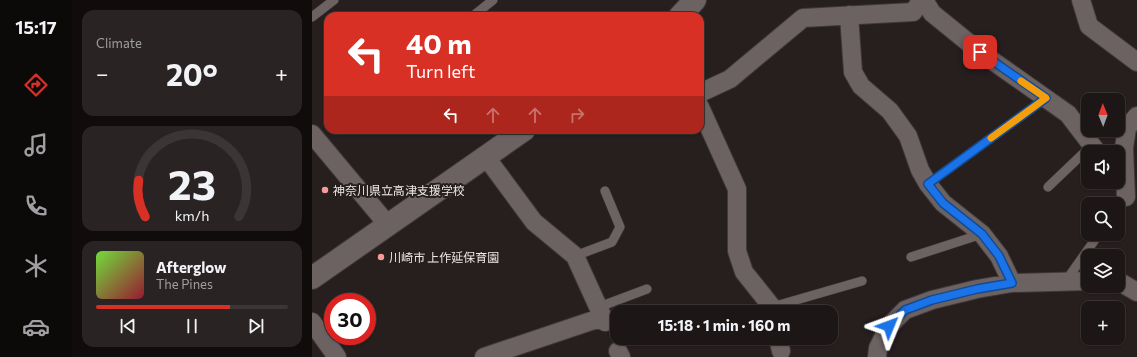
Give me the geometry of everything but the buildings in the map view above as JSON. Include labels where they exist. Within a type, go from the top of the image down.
[{"type":"street","points":[[684,12],[695,0]]},
{"type":"street","points":[[704,91],[730,79],[803,18],[913,12],[923,0],[932,14],[980,52],[1068,114],[1092,145]]},
{"type":"street","points":[[1081,0],[1089,26],[1137,62]]},
{"type":"street","points":[[849,15],[853,72],[861,86],[890,111],[908,136],[920,170],[928,184],[943,203],[982,234],[999,256],[1012,283]]},
{"type":"street","points":[[1124,197],[1124,148],[1127,128],[1137,116]]},
{"type":"street","points":[[704,117],[737,189],[737,251],[744,272],[769,305]]},
{"type":"street","points":[[312,134],[388,225]]},
{"type":"street","points":[[312,278],[518,134]]},
{"type":"street","points":[[484,357],[502,354],[602,315],[575,256],[534,222],[486,157]]},
{"type":"street","points":[[877,357],[878,348],[889,326],[905,310],[932,300],[977,289],[1012,283],[1081,281]]},
{"type":"street","points":[[1125,285],[1137,292]]},
{"type":"street","points":[[312,322],[337,357]]},
{"type":"lane","points":[[312,17],[334,0]]},
{"type":"lane","points":[[478,12],[493,0]]},
{"type":"lane","points":[[928,184],[1046,98]]},
{"type":"lane","points":[[1048,187],[1081,160]]},
{"type":"lane","points":[[575,256],[612,242],[620,228],[605,191]]},
{"type":"lane","points":[[911,257],[982,234]]},
{"type":"lane","points":[[1065,282],[1094,241]]},
{"type":"lane","points":[[788,305],[862,281]]},
{"type":"lane","points":[[602,315],[647,289]]},
{"type":"slow traffic","points":[[991,138],[1046,98],[1021,81]]},
{"type":"place","name":"神奈川県立高津支援学校","points":[[325,190]]},
{"type":"place","name":"川崎市 上作延保育園","points":[[381,257]]},
{"type":"route","points":[[889,326],[905,310],[932,300],[977,289],[1012,283],[999,256],[982,234],[943,203],[928,184],[1046,98],[980,52]]}]
